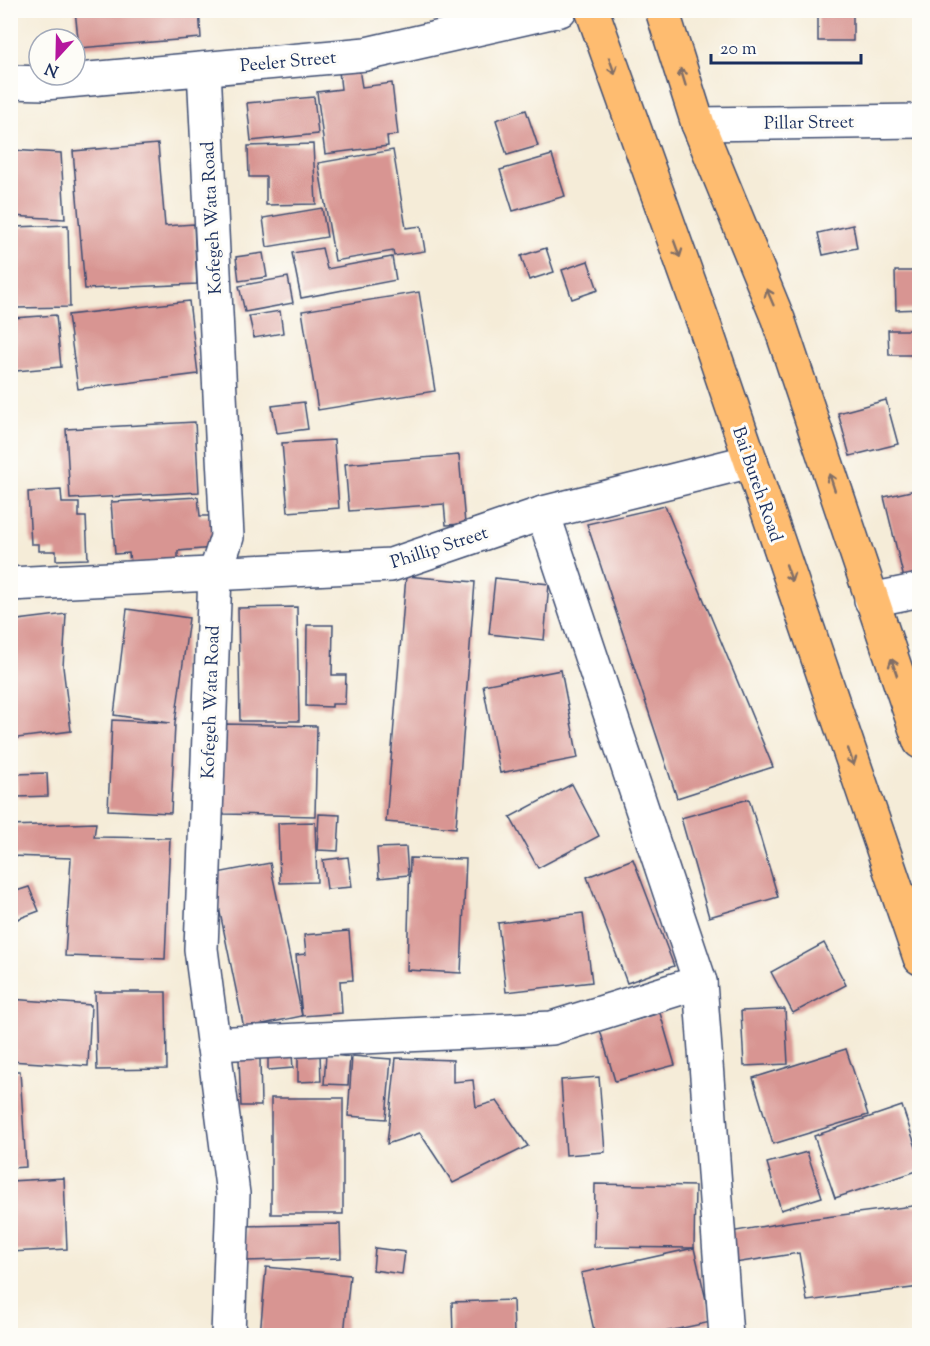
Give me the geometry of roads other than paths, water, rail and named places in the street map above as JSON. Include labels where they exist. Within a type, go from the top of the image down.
[{"type":"highway","name":"Bai Bureh Road","points":[[592,10],[751,461],[920,958]]},
{"type":"highway","points":[[662,10],[698,124],[778,319],[920,742]]},
{"type":"street","name":"Peeler Street","points":[[10,82],[45,83],[366,54],[560,10]]},
{"type":"street","name":"Kofegeh Wata Road","points":[[204,69],[227,537],[214,574],[201,949],[233,1194],[228,1335]]},
{"type":"street","name":"Pillar Street","points":[[698,124],[920,121]]},
{"type":"street","name":"Phillip Street","points":[[10,584],[391,565],[543,513],[751,461]]},
{"type":"street","points":[[543,513],[700,982],[726,1335]]},
{"type":"street","points":[[871,600],[920,590]]},
{"type":"street","points":[[213,1044],[552,1028],[700,982]]}]
